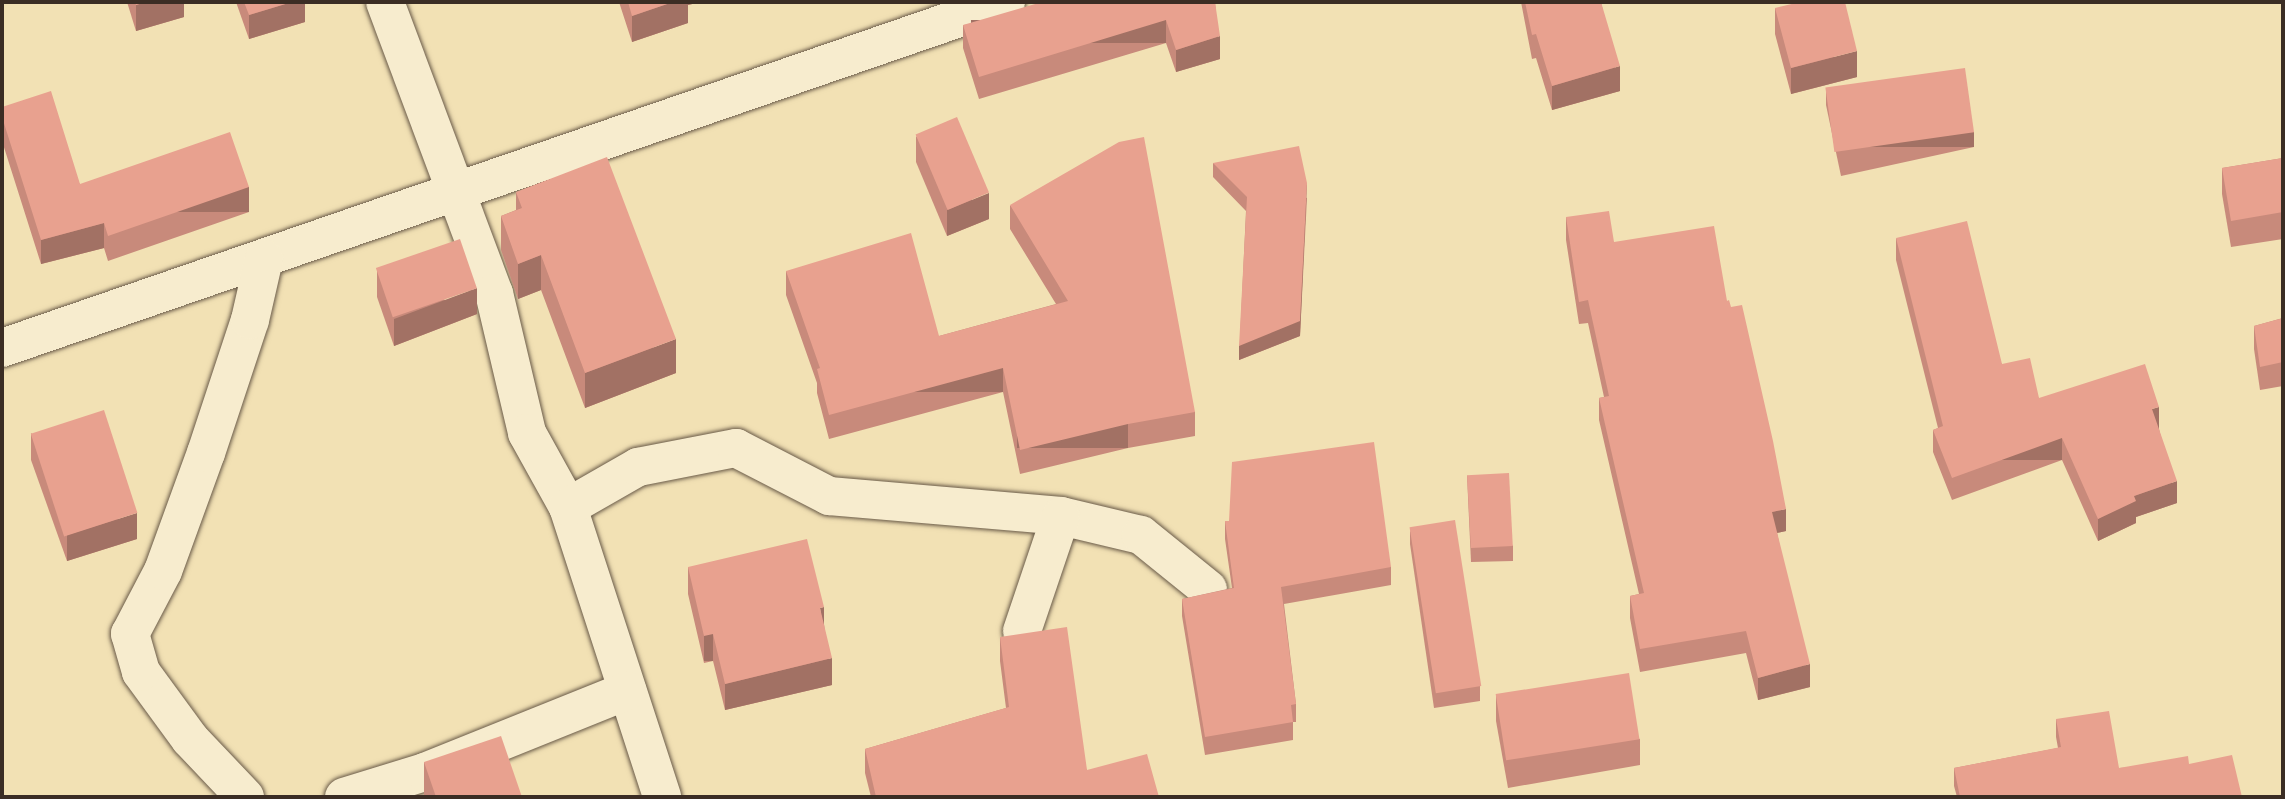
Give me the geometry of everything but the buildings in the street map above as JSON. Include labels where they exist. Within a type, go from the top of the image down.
[{"type":"street","points":[[385,2],[494,293],[527,433],[568,507],[662,797]]},
{"type":"street","points":[[2,348],[457,192],[982,6]]},
{"type":"street","points":[[244,797],[190,739],[141,672],[130,634],[163,570],[206,453],[250,320],[264,259]]},
{"type":"street","points":[[568,507],[638,467],[736,448],[829,496],[1061,516],[1141,535],[1208,589]]},
{"type":"street","points":[[1022,631],[1061,516]]},
{"type":"street","points":[[344,797],[425,772],[627,691]]}]
